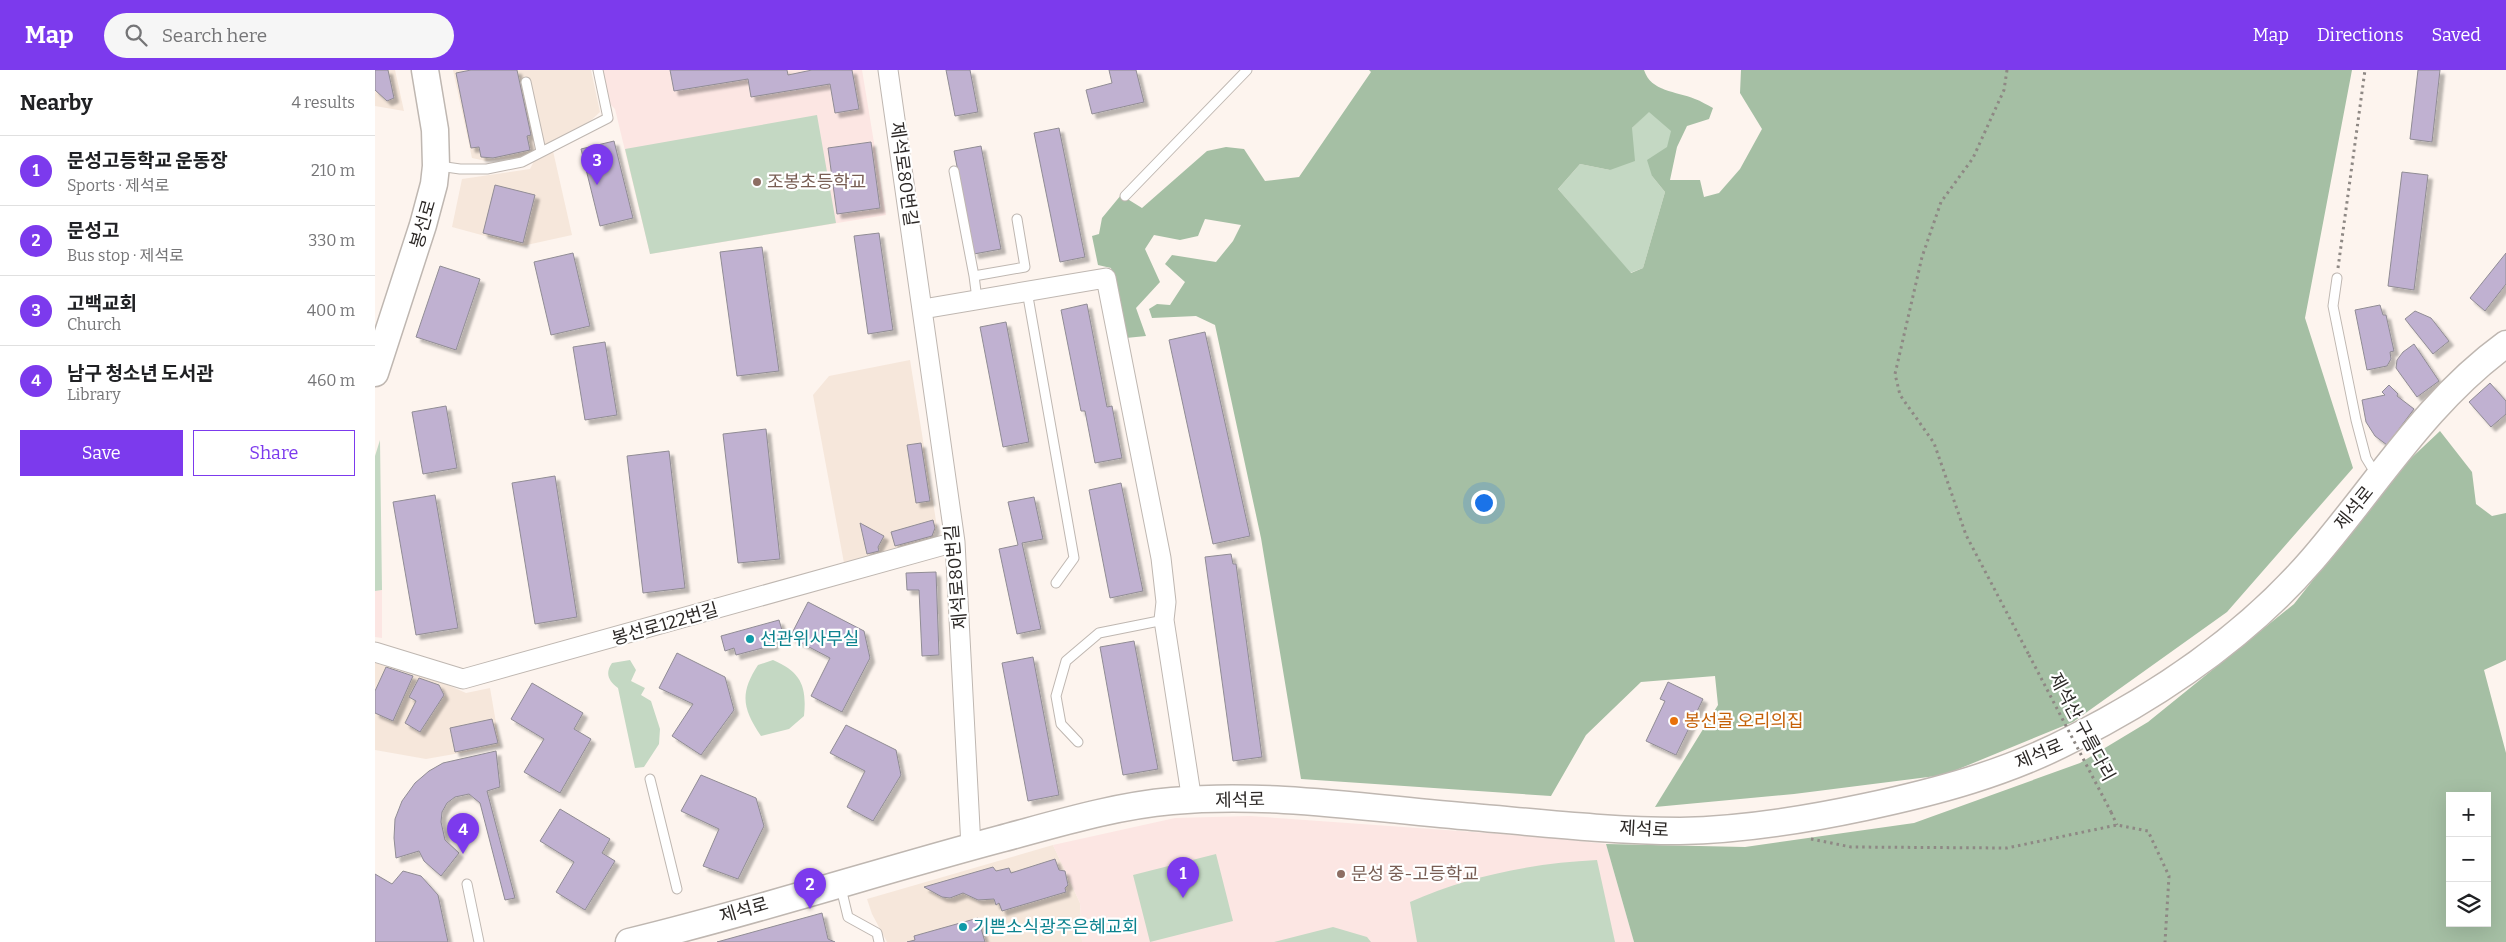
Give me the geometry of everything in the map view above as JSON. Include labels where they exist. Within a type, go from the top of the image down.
[{"type":"street","name":"봉선로","points":[[377,364],[423,225],[436,166],[435,130],[425,70]]},
{"type":"street","name":"제석로80번길","points":[[888,70],[955,542],[971,847]]},
{"type":"street","points":[[923,309],[1106,278],[1161,558],[1166,602],[1164,620],[1192,801]]},
{"type":"street","name":"제석로","points":[[637,941],[971,847],[1128,808],[1172,801],[1285,800],[1657,831],[1728,830],[1793,820],[1906,798],[1989,774],[2067,742],[2144,699],[2225,642],[2278,597],[2314,558],[2378,479],[2427,414],[2485,359],[2506,344]]},
{"type":"street","name":"봉선로122번길","points":[[375,652],[463,679],[955,542]]},
{"type":"lane","points":[[436,166],[460,169],[487,169],[522,162],[608,118],[598,70]]},
{"type":"lane","points":[[1125,196],[1247,70]]},
{"type":"lane","points":[[526,82],[541,151]]},
{"type":"lane","points":[[955,171],[977,299]]},
{"type":"lane","points":[[974,276],[1025,267],[1017,219]]},
{"type":"lane","points":[[2337,278],[2333,306],[2356,420],[2366,458],[2378,479]]},
{"type":"lane","points":[[1027,290],[1074,558],[1056,583]]},
{"type":"lane","points":[[1078,742],[1061,724],[1056,696],[1066,661],[1099,633],[1164,620]]},
{"type":"lane","points":[[650,779],[677,889]]},
{"type":"lane","points":[[839,883],[848,917],[877,934],[879,942]]},
{"type":"lane","points":[[467,884],[479,942]]},
{"type":"path","name":"제석산 구름다리","points":[[2007,70],[2004,90],[1973,158],[1941,202],[1922,257],[1895,374],[1900,396],[1934,443],[1966,535],[2117,826]]},
{"type":"path","points":[[2337,278],[2365,70]]},
{"type":"path","points":[[1793,820],[1799,837],[1851,847],[2007,848],[2117,826],[2149,831],[2169,876],[2165,942]]},
{"type":"shaded area","points":[[375,70],[395,70],[404,111],[375,106]]},
{"type":"shaded area","points":[[453,70],[591,70],[600,112],[585,126],[520,157],[486,161],[472,158]]},
{"type":"shaded area","name":"조봉초등학교","points":[[602,70],[862,70],[886,215],[650,254],[615,109],[609,103]]},
{"type":"shaded area","points":[[553,151],[572,235],[522,246],[452,227],[462,179],[530,169],[535,159]]},
{"type":"shaded area","points":[[910,360],[937,527],[933,537],[844,563],[813,395],[829,376]]},
{"type":"shaded area","points":[[382,590],[382,638],[375,637],[375,591]]},
{"type":"shaded area","points":[[375,663],[441,682],[466,693],[490,688],[500,746],[426,759],[375,750]]},
{"type":"shaded area","name":"문성 중-고등학교","points":[[1250,816],[1544,837],[1606,844],[1634,942],[1082,942],[1080,903],[1053,845],[1175,818]]},
{"type":"shaded area","points":[[1053,845],[1080,903],[1082,942],[887,942],[872,914],[867,899]]},
{"type":"green space","points":[[1369,70],[1644,70],[1647,77],[1658,87],[1688,96],[1713,108],[1709,119],[1687,126],[1677,147],[1670,180],[1700,180],[1704,197],[1719,193],[1740,169],[1762,129],[1740,93],[1741,70],[2352,70],[2305,318],[2353,468],[2227,612],[2073,722],[1944,775],[1794,794],[1655,807],[1718,705],[1715,676],[1641,682],[1586,735],[1551,796],[1301,779],[1261,538],[1215,325],[1196,316],[1152,318],[1149,309],[1157,304],[1170,305],[1185,282],[1165,264],[1172,255],[1216,262],[1233,241],[1241,225],[1205,219],[1198,236],[1180,240],[1154,235],[1145,249],[1160,282],[1136,308],[1146,336],[1126,338],[1111,268],[1098,265],[1092,236],[1099,234],[1102,218],[1121,195],[1142,208],[1207,151],[1226,147],[1244,149],[1265,181],[1299,177],[1371,72]],"holes":[[[1649,112],[1671,131],[1667,147],[1647,160],[1652,176],[1665,192],[1643,268],[1631,273],[1558,189],[1580,164],[1610,170],[1635,161],[1632,128]]]},
{"type":"green space","points":[[1649,111],[1672,131],[1668,147],[1652,176],[1665,192],[1643,268],[1630,273],[1558,189],[1580,164],[1610,170],[1632,128]]},
{"type":"green space","points":[[817,115],[836,223],[650,254],[625,149]]},
{"type":"green space","points":[[2440,431],[2472,472],[2476,504],[2492,516],[2506,513],[2506,660],[2484,670],[2506,753],[2506,942],[1634,942],[1606,844],[1745,847],[1914,823],[2080,763],[2148,722],[2294,604],[2405,464]]},
{"type":"green space","points":[[380,440],[382,590],[375,591],[375,456]]},
{"type":"green space","points":[[630,660],[636,670],[631,681],[645,688],[641,695],[651,701],[660,729],[659,744],[644,767],[635,768],[618,688],[610,680],[608,673],[612,663]]},
{"type":"green space","points":[[773,660],[790,670],[800,681],[804,696],[804,716],[789,729],[761,736],[750,718],[747,709],[746,693],[752,675],[758,665]]},
{"type":"green space","points":[[1216,854],[1233,921],[1150,942],[1133,875]]},
{"type":"green space","points":[[1597,860],[1615,942],[1417,942],[1410,902],[1455,885],[1502,872],[1549,864]]},
{"type":"green space","points":[[1333,927],[1367,937],[1371,942],[1274,942]]},
{"type":"building","points":[[375,70],[388,70],[394,98],[387,101],[375,90]]},
{"type":"building","points":[[471,70],[517,70],[531,135],[527,136],[530,150],[493,158],[481,157],[479,147],[471,148],[456,73]]},
{"type":"building","points":[[670,70],[787,70],[788,75],[812,70],[852,70],[859,109],[835,113],[830,84],[751,97],[748,79],[674,91]]},
{"type":"building","points":[[946,70],[970,70],[978,112],[955,116]]},
{"type":"building","points":[[1109,70],[1136,70],[1144,102],[1092,114],[1086,90],[1112,83]]},
{"type":"building","points":[[2418,70],[2440,70],[2432,142],[2410,139]]},
{"type":"building","points":[[1059,128],[1085,257],[1060,262],[1034,133]]},
{"type":"building","points":[[614,141],[633,218],[600,226],[581,149]]},
{"type":"building","points":[[871,142],[880,208],[837,214],[828,148]]},
{"type":"building","points":[[981,146],[1001,249],[974,254],[954,151]]},
{"type":"building","points":[[2402,172],[2428,175],[2414,290],[2388,286]]},
{"type":"building","points":[[495,185],[535,195],[523,243],[483,233]]},
{"type":"building","points":[[879,233],[893,330],[868,334],[854,236]]},
{"type":"building","points":[[762,247],[779,371],[737,376],[720,252]]},
{"type":"building","points":[[573,253],[590,326],[551,335],[534,262]]},
{"type":"building","points":[[2506,253],[2506,284],[2485,311],[2470,298]]},
{"type":"building","points":[[440,266],[480,279],[456,350],[416,337]]},
{"type":"building","points":[[1087,304],[1107,407],[1112,406],[1122,458],[1095,463],[1085,411],[1081,411],[1061,310]]},
{"type":"building","points":[[2380,305],[2383,315],[2386,315],[2394,351],[2390,352],[2391,359],[2387,366],[2367,370],[2355,310]]},
{"type":"building","points":[[2415,311],[2431,318],[2449,341],[2433,354],[2405,319]]},
{"type":"building","points":[[1006,322],[1029,442],[1003,447],[980,327]]},
{"type":"building","points":[[1205,332],[1250,536],[1213,544],[1169,340]]},
{"type":"building","points":[[605,342],[617,415],[585,420],[573,347]]},
{"type":"building","points":[[2414,344],[2439,381],[2417,397],[2396,368],[2397,360],[2403,352]]},
{"type":"building","points":[[2490,383],[2506,401],[2506,414],[2491,427],[2469,402]]},
{"type":"building","points":[[2389,385],[2398,394],[2397,396],[2414,409],[2387,445],[2375,436],[2366,422],[2362,400],[2385,395],[2382,392]]},
{"type":"building","points":[[446,406],[457,468],[423,474],[412,412]]},
{"type":"building","points":[[766,429],[780,559],[738,563],[723,434]]},
{"type":"building","points":[[921,443],[930,501],[916,503],[907,445]]},
{"type":"building","points":[[669,451],[685,588],[643,593],[627,456]]},
{"type":"building","points":[[555,476],[577,617],[535,624],[512,483]]},
{"type":"building","points":[[1121,483],[1143,591],[1110,598],[1089,490]]},
{"type":"building","points":[[435,495],[458,628],[416,635],[393,502]]},
{"type":"building","points":[[1034,497],[1043,539],[1022,543],[1041,629],[1017,634],[999,549],[1018,545],[1008,502]]},
{"type":"building","points":[[933,520],[935,528],[932,536],[895,546],[891,532]]},
{"type":"building","points":[[860,523],[884,536],[878,547],[879,551],[867,554]]},
{"type":"building","points":[[1231,554],[1233,564],[1236,564],[1262,757],[1233,761],[1205,557]]},
{"type":"building","points":[[936,572],[939,655],[922,656],[919,590],[907,590],[906,573]]},
{"type":"building","points":[[808,602],[864,631],[870,658],[842,712],[811,696],[830,658],[790,637]]},
{"type":"building","name":"선관위사무실","points":[[779,620],[784,637],[773,640],[774,645],[736,655],[734,648],[725,651],[721,636]]},
{"type":"building","points":[[1134,641],[1158,769],[1123,775],[1100,647]]},
{"type":"building","points":[[677,653],[725,677],[734,710],[701,755],[672,736],[693,704],[659,688]]},
{"type":"building","points":[[1033,657],[1059,795],[1028,801],[1002,663]]},
{"type":"building","points":[[386,667],[413,676],[393,721],[375,713],[375,691]]},
{"type":"building","points":[[419,678],[439,685],[444,695],[420,732],[405,723],[416,701],[409,697]]},
{"type":"building","name":"봉선골 오리의집","points":[[1668,682],[1703,699],[1676,755],[1646,741],[1665,701],[1660,699]]},
{"type":"building","points":[[532,683],[583,713],[574,729],[591,739],[560,793],[524,772],[544,739],[511,719]]},
{"type":"building","points":[[492,719],[498,743],[455,752],[450,728]]},
{"type":"building","points":[[846,725],[896,750],[901,775],[873,821],[847,807],[865,771],[830,753]]},
{"type":"building","points":[[496,751],[500,787],[487,791],[515,898],[505,900],[480,803],[469,794],[455,797],[447,803],[442,812],[441,822],[445,840],[459,853],[441,876],[424,861],[419,851],[396,858],[394,838],[395,819],[402,801],[415,783],[429,771],[443,763]]},
{"type":"building","points":[[701,775],[756,798],[764,826],[738,879],[703,866],[719,829],[681,811]]},
{"type":"building","points":[[560,809],[610,839],[602,853],[615,861],[585,910],[556,892],[574,862],[540,841]]},
{"type":"building","points":[[1055,859],[1059,870],[1065,871],[1068,885],[1065,888],[1066,892],[1002,911],[999,903],[996,905],[994,899],[978,900],[963,893],[950,898],[942,897],[924,887],[993,867],[996,871],[1009,868],[1011,873]]},
{"type":"building","points":[[403,871],[421,876],[438,895],[448,942],[375,942],[375,874],[392,884]]},
{"type":"building","points":[[822,913],[828,939],[835,942],[717,942]]},
{"type":"building","name":"기쁜소식광주은혜교회","points":[[978,918],[985,942],[907,942],[915,940],[914,936]]},
{"type":"place","name":"조봉초등학교","points":[[757,182]]},
{"type":"place","name":"고백교회","points":[[597,185]]},
{"type":"place","name":"선관위사무실","points":[[750,639]]},
{"type":"place","name":"봉선골 오리의집","points":[[1674,721]]},
{"type":"place","name":"남구 청소년 도서관","points":[[463,854]]},
{"type":"place","name":"문성 중-고등학교","points":[[1341,874]]},
{"type":"place","name":"문성고등학교 운동장","points":[[1183,898]]},
{"type":"place","name":"문성고","points":[[810,909]]},
{"type":"place","name":"기쁜소식광주은혜교회","points":[[963,927]]}]
